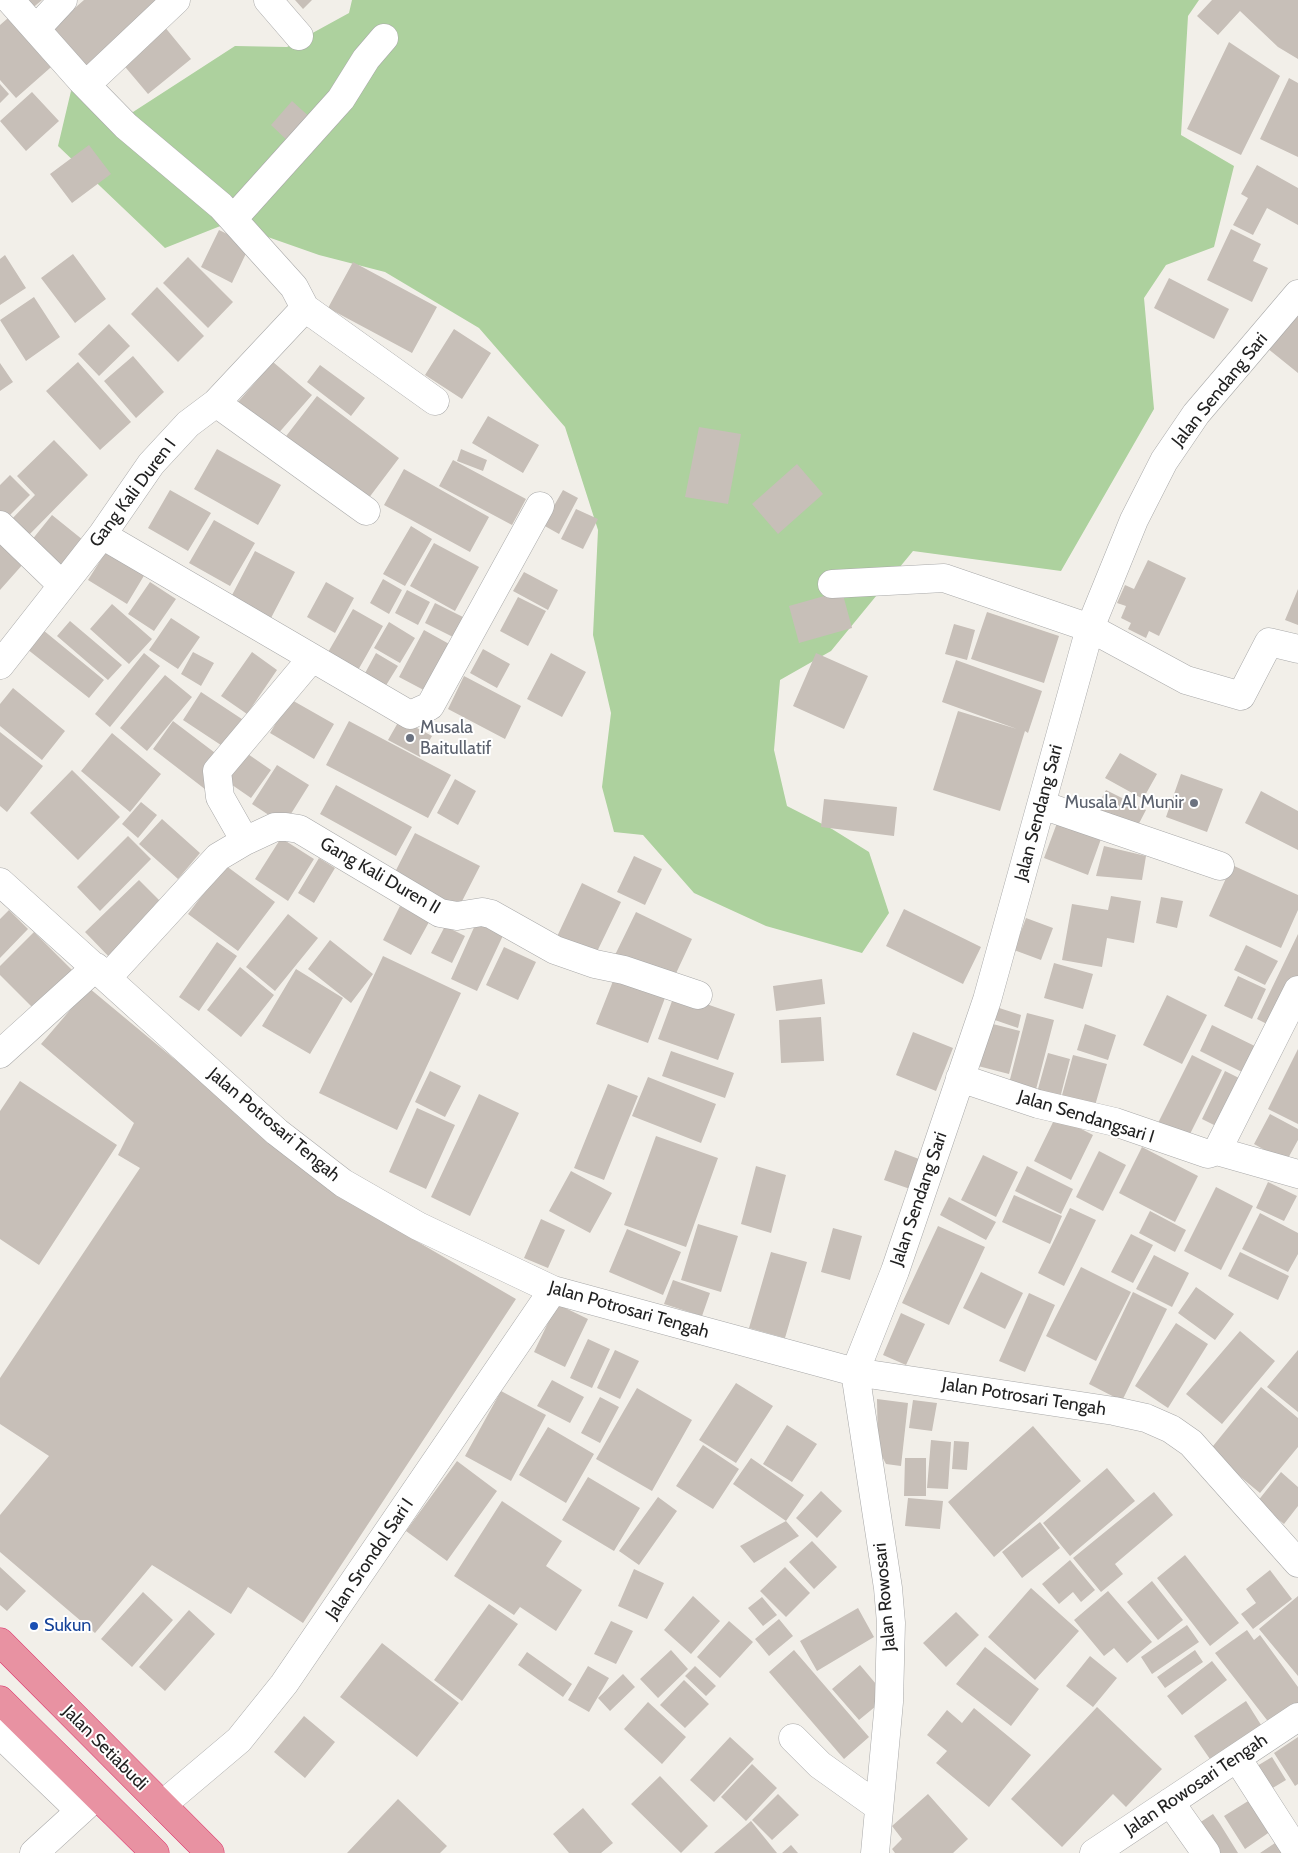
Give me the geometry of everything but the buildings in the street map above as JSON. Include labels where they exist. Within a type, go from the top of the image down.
[{"type":"highway","name":"Jalan Setiabudi","points":[[0,1642],[210,1853]]},
{"type":"highway","points":[[0,1700],[88,1803],[155,1853]]},
{"type":"street","points":[[10,0],[86,85],[126,126],[221,206],[299,298],[435,401]]},
{"type":"street","points":[[36,30],[63,0]]},
{"type":"street","points":[[86,85],[176,0]]},
{"type":"street","points":[[268,0],[299,36]]},
{"type":"street","points":[[233,219],[341,99],[366,60],[384,38]]},
{"type":"street","name":"Jalan Sendang Sari","points":[[855,1372],[895,1271],[986,1000],[1090,628],[1134,520],[1164,460],[1196,414],[1298,294]]},
{"type":"street","name":"Gang Kali Duren I","points":[[0,665],[102,535],[151,464],[188,424],[216,403],[299,298]]},
{"type":"street","points":[[216,403],[366,511]]},
{"type":"street","points":[[102,535],[410,715],[430,706],[540,506]]},
{"type":"street","points":[[0,525],[62,585]]},
{"type":"street","points":[[832,584],[944,578],[1090,628],[1186,680],[1241,696],[1269,642],[1298,649]]},
{"type":"street","points":[[245,841],[220,797],[217,770],[312,658]]},
{"type":"street","points":[[1042,805],[1220,866]]},
{"type":"street","name":"Gang Kali Duren II","points":[[0,1054],[102,972],[218,857],[245,841],[275,827],[299,830],[440,913],[456,916],[482,912],[491,914],[555,950],[595,964],[624,970],[698,995]]},
{"type":"street","name":"Jalan Potrosari Tengah","points":[[0,882],[102,972],[277,1132],[343,1183],[418,1226],[553,1290],[855,1372],[1114,1410],[1146,1418],[1171,1429],[1190,1443],[1296,1554]]},
{"type":"street","points":[[1217,1151],[1298,990]]},
{"type":"street","name":"Jalan Sendangsari I","points":[[960,1078],[1038,1104],[1115,1122],[1149,1136],[1208,1154],[1217,1151],[1298,1174]]},
{"type":"street","name":"Jalan Srondol Sari I","points":[[162,1805],[239,1740],[284,1684],[553,1290]]},
{"type":"street","name":"Jalan Rowosari","points":[[855,1372],[888,1588],[891,1623],[889,1702],[875,1853]]},
{"type":"street","name":"Jalan Rowosari Tengah","points":[[1094,1853],[1298,1717]]},
{"type":"street","points":[[0,1734],[88,1803],[34,1853]]},
{"type":"street","points":[[792,1738],[820,1765],[879,1807]]},
{"type":"street","points":[[1237,1758],[1298,1853]]},
{"type":"street","points":[[1170,1802],[1206,1853]]},
{"type":"green space","points":[[352,0],[1199,0],[1188,16],[1181,135],[1234,166],[1214,247],[1166,265],[1144,298],[1154,409],[1061,571],[913,551],[831,651],[780,680],[774,750],[787,806],[832,829],[869,852],[889,913],[862,953],[766,926],[694,893],[643,835],[614,832],[602,787],[611,713],[593,635],[598,530],[565,427],[479,328],[385,272],[319,255],[228,223],[165,248],[58,146],[71,91],[133,112],[235,46],[287,47],[349,13]]},
{"type":"place","name":"Musala Baitullatif","points":[[410,738]]},
{"type":"place","name":"Musala Al Munir","points":[[1194,803]]},
{"type":"place","name":"Sukun","points":[[34,1626]]}]
